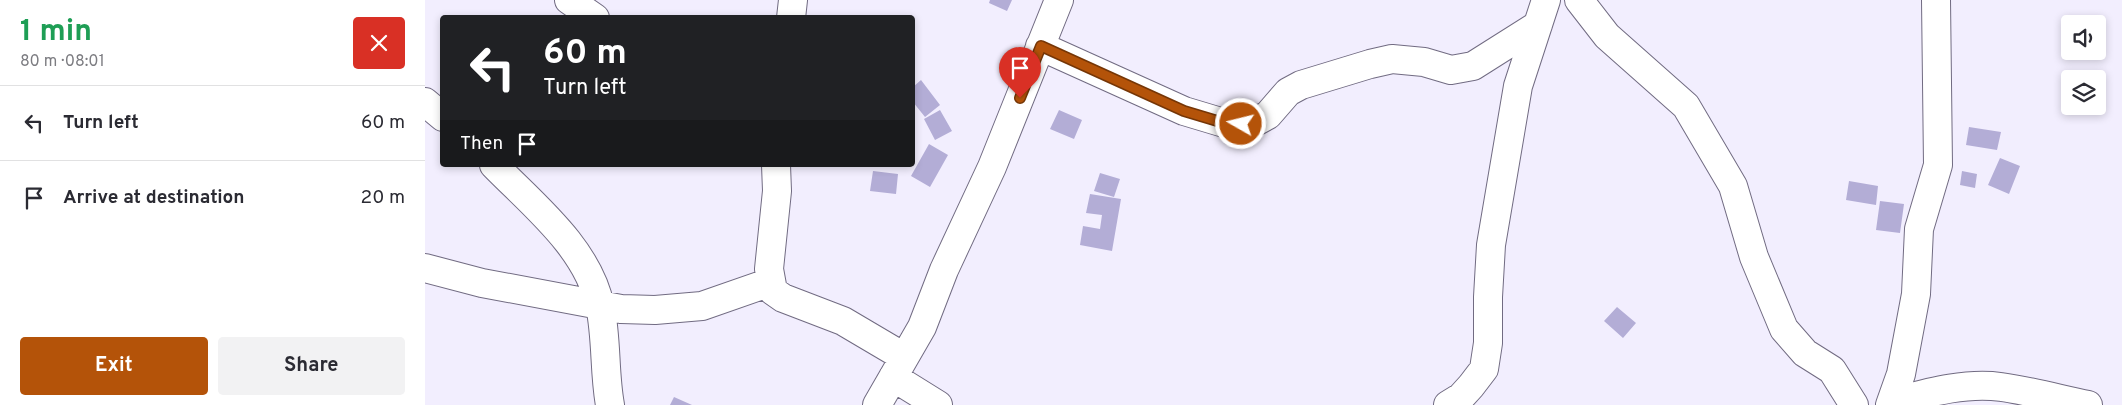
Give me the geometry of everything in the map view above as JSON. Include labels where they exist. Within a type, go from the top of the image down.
[{"type":"street","points":[[569,0],[591,15]]},
{"type":"street","points":[[791,15],[793,0]]},
{"type":"street","points":[[877,405],[922,327],[945,270],[992,167],[1059,0]]},
{"type":"street","points":[[1579,0],[1607,36],[1687,106],[1733,186],[1755,257],[1781,324],[1793,342],[1805,353],[1832,370],[1854,405]]},
{"type":"street","points":[[1891,403],[1901,374],[1916,294],[1919,229],[1938,166],[1936,0]]},
{"type":"street","points":[[1041,46],[1184,111],[1224,123],[1241,124],[1257,121],[1268,115],[1288,92],[1301,85],[1370,64],[1392,59],[1424,62],[1451,70],[1473,66],[1542,12]]},
{"type":"street","points":[[1447,405],[1471,386],[1483,369],[1488,343],[1487,297],[1491,245],[1518,86],[1542,12]]},
{"type":"street","points":[[425,102],[440,114]]},
{"type":"street","points":[[496,167],[571,246],[590,278],[600,306],[610,405]]},
{"type":"street","points":[[776,167],[777,191],[769,269],[773,291],[783,298],[843,321],[898,367],[937,405]]},
{"type":"street","points":[[425,268],[482,283],[600,306],[655,310],[702,306],[771,282]]},
{"type":"street","points":[[1891,403],[1942,390],[2000,386],[2088,405]]},
{"type":"building","points":[[990,0],[1012,0],[1007,11],[989,3]]},
{"type":"building","points":[[921,80],[940,105],[925,117],[915,104],[915,85]]},
{"type":"building","points":[[940,110],[952,131],[935,140],[924,119]]},
{"type":"building","points":[[1059,110],[1082,120],[1074,139],[1050,129]]},
{"type":"building","points":[[1969,127],[2001,132],[1997,150],[1966,145]]},
{"type":"building","points":[[929,144],[948,155],[930,187],[911,176]]},
{"type":"building","points":[[2000,158],[2020,166],[2009,194],[1988,185]]},
{"type":"building","points":[[873,171],[898,174],[896,194],[870,191]]},
{"type":"building","points":[[1962,171],[1977,174],[1975,188],[1960,185]]},
{"type":"building","points":[[1100,173],[1120,179],[1114,197],[1094,191]]},
{"type":"building","points":[[1849,181],[1878,186],[1876,205],[1846,200]]},
{"type":"building","points":[[1090,194],[1121,199],[1112,251],[1080,245],[1083,226],[1100,229],[1102,215],[1086,213]]},
{"type":"building","points":[[1880,201],[1904,204],[1900,233],[1876,230]]},
{"type":"building","points":[[1617,307],[1636,323],[1623,338],[1604,321]]},
{"type":"building","points":[[674,397],[692,405],[670,405]]},
{"type":"route","points":[[1020,98],[1041,46],[1142,90],[1184,111],[1224,123],[1241,124]]}]
